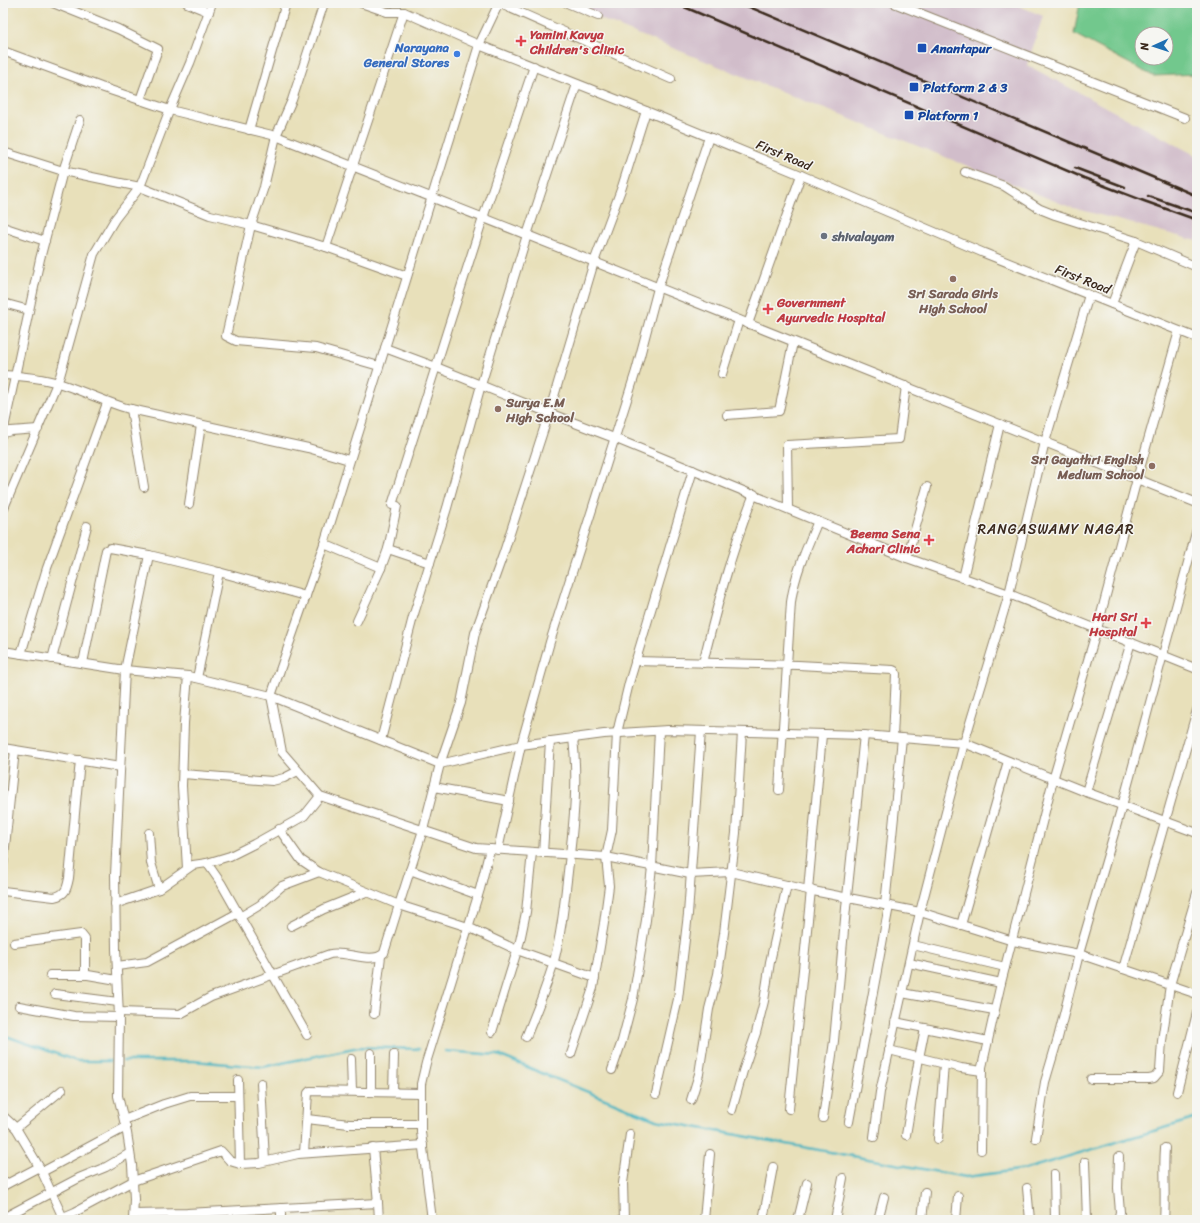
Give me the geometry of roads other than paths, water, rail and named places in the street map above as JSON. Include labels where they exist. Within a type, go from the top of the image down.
[{"type":"street","points":[[53,3],[118,29],[158,49],[140,100]]},
{"type":"street","points":[[187,3],[209,12]]},
{"type":"street","points":[[3,510],[58,383],[94,254],[115,219],[140,187],[190,63],[212,3]]},
{"type":"street","points":[[249,130],[286,3]]},
{"type":"street","points":[[324,3],[292,100],[276,136],[264,187],[251,225],[226,336],[236,341],[316,348],[379,366]]},
{"type":"street","name":"First Road","points":[[361,3],[387,12],[404,12],[479,45],[646,111],[801,175],[984,253],[1197,338]]},
{"type":"street","points":[[567,3],[598,16]]},
{"type":"street","points":[[895,3],[1185,118]]},
{"type":"street","points":[[671,79],[500,5],[496,8],[479,45],[324,544],[271,696],[282,752],[320,796],[476,848],[606,857],[690,874],[731,872],[809,890],[920,912],[1012,941],[1079,954],[1197,994]]},
{"type":"street","points":[[326,247],[404,12]]},
{"type":"street","points":[[3,51],[101,87],[170,110],[276,136],[528,235],[1197,503]]},
{"type":"street","points":[[357,621],[388,549],[394,506],[436,366],[483,218],[534,66]]},
{"type":"street","points":[[381,740],[413,617],[447,508],[481,385],[577,84]]},
{"type":"street","points":[[374,1014],[381,956],[384,953],[423,830],[440,764],[461,703],[475,633],[504,552],[549,413],[594,262],[622,187],[646,111]]},
{"type":"street","points":[[38,429],[3,433],[45,241],[63,171],[80,120]]},
{"type":"street","points":[[432,1220],[421,1124],[421,1084],[426,1063],[509,801],[521,745],[550,642],[636,371],[658,288],[709,137]]},
{"type":"street","points":[[3,152],[63,171],[140,187],[210,215],[251,225],[326,247],[407,276]]},
{"type":"street","points":[[965,172],[1013,191],[1040,208],[1055,215],[1136,240],[1197,267]]},
{"type":"street","points":[[748,324],[801,175]]},
{"type":"street","points":[[3,227],[45,241]]},
{"type":"street","points":[[1112,304],[1136,240]]},
{"type":"street","points":[[874,1137],[880,1092],[920,912],[964,743],[1009,594],[1045,442],[1089,295]]},
{"type":"street","points":[[3,303],[29,310]]},
{"type":"street","points":[[722,374],[739,320]]},
{"type":"street","points":[[981,1150],[982,1071],[994,1010],[1053,780],[1097,629],[1137,479],[1179,331]]},
{"type":"street","points":[[727,415],[779,411],[793,342]]},
{"type":"street","points":[[385,348],[436,366],[549,413],[754,494],[907,558],[1009,594],[1197,669]]},
{"type":"street","points":[[3,375],[15,375],[58,383],[107,403],[308,448],[349,460]]},
{"type":"street","points":[[788,508],[787,445],[899,439],[906,386]]},
{"type":"street","points":[[21,654],[47,568],[107,403]]},
{"type":"street","points":[[131,409],[144,487]]},
{"type":"street","points":[[963,578],[1000,424]]},
{"type":"street","points":[[189,504],[201,425]]},
{"type":"street","points":[[571,1054],[593,988],[604,923],[609,886],[606,857],[612,830],[617,733],[635,661],[693,470]]},
{"type":"street","points":[[907,558],[928,487]]},
{"type":"street","points":[[703,663],[714,616],[740,529],[754,494]]},
{"type":"street","points":[[778,790],[786,665],[793,587],[800,563],[818,521]]},
{"type":"street","points":[[52,659],[87,526]]},
{"type":"street","points":[[1036,1138],[1045,1082],[1197,529]]},
{"type":"street","points":[[324,544],[381,568]]},
{"type":"street","points":[[83,664],[106,550],[110,548],[149,555],[219,572],[306,596]]},
{"type":"street","points":[[388,549],[430,564]]},
{"type":"street","points":[[149,555],[125,670],[115,876],[119,1014],[118,1096],[130,1153],[133,1181],[133,1217],[378,1203]]},
{"type":"street","points":[[197,678],[219,572]]},
{"type":"street","points":[[1086,792],[1131,642]]},
{"type":"street","points":[[3,651],[125,670],[188,676],[271,696],[440,764],[521,745],[617,733],[659,731],[782,732],[822,735],[864,735],[964,743],[1053,780],[1197,833]]},
{"type":"street","points":[[635,661],[786,665],[895,671],[893,737]]},
{"type":"street","points":[[187,868],[182,786],[184,723],[188,676]]},
{"type":"street","points":[[1123,969],[1197,710]]},
{"type":"street","points":[[612,1070],[633,999],[645,926],[652,867],[659,731]]},
{"type":"street","points":[[656,1094],[678,999],[688,914],[701,731]]},
{"type":"street","points":[[691,1100],[699,1074],[709,1008],[718,974],[736,833],[742,732]]},
{"type":"street","points":[[789,1109],[822,735]]},
{"type":"street","points":[[823,1118],[834,1041],[864,735]]},
{"type":"street","points":[[526,1037],[541,1001],[553,963],[560,931],[570,855],[576,791],[576,760],[573,738]]},
{"type":"street","points":[[849,1122],[887,905],[902,738]]},
{"type":"street","points":[[543,853],[550,741]]},
{"type":"street","points":[[3,748],[120,766]]},
{"type":"street","points":[[3,866],[7,793],[15,750]]},
{"type":"street","points":[[3,891],[54,897],[65,893],[69,878],[80,760]]},
{"type":"street","points":[[961,925],[1008,761]]},
{"type":"street","points":[[183,774],[272,781],[284,778],[298,771]]},
{"type":"street","points":[[434,787],[509,801]]},
{"type":"street","points":[[115,904],[159,889],[193,865],[207,863],[236,853],[254,844],[304,816],[320,796]]},
{"type":"street","points":[[279,829],[301,860],[319,872],[398,905],[468,927],[517,950],[595,978]]},
{"type":"street","points":[[149,833],[151,863],[159,889]]},
{"type":"street","points":[[492,1032],[517,950],[526,912],[532,852]]},
{"type":"street","points":[[207,863],[221,883],[307,1035]]},
{"type":"street","points":[[410,870],[478,895]]},
{"type":"street","points":[[117,966],[147,962],[260,905],[282,886],[319,872]]},
{"type":"street","points":[[732,1110],[756,1033],[764,1001],[770,962],[787,885]]},
{"type":"street","points":[[291,926],[324,909],[366,892]]},
{"type":"street","points":[[1091,1079],[1148,1079],[1154,1078],[1160,1071],[1162,1041],[1170,985],[1197,893]]},
{"type":"street","points":[[14,944],[81,934],[85,939],[85,975]]},
{"type":"street","points":[[913,946],[1005,967]]},
{"type":"street","points":[[19,1006],[74,1016],[180,1014],[205,999],[334,953],[371,958],[381,956]]},
{"type":"street","points":[[909,963],[1001,983]]},
{"type":"street","points":[[50,975],[85,975],[117,980]]},
{"type":"street","points":[[902,993],[994,1010]]},
{"type":"street","points":[[55,994],[118,1002]]},
{"type":"street","points":[[1177,1092],[1197,1013]]},
{"type":"street","points":[[895,1022],[988,1042]]},
{"type":"street","points":[[906,1135],[925,1028]]},
{"type":"street","points":[[889,1050],[961,1068],[982,1071]]},
{"type":"street","points":[[371,1053],[371,1092]]},
{"type":"street","points":[[393,1092],[394,1055]]},
{"type":"street","points":[[351,1059],[352,1091]]},
{"type":"street","points":[[938,1139],[944,1064]]},
{"type":"street","points":[[238,1080],[240,1164]]},
{"type":"street","points":[[261,1083],[265,1161]]},
{"type":"street","points":[[16,1128],[62,1090]]},
{"type":"street","points":[[304,1153],[308,1093],[310,1091],[421,1093]]},
{"type":"street","points":[[3,1186],[40,1169],[164,1104],[190,1096],[238,1096]]},
{"type":"street","points":[[3,1116],[16,1128],[40,1169],[52,1193],[61,1219],[133,1181],[221,1151],[230,1161],[240,1164],[265,1161],[304,1153],[423,1144]]},
{"type":"street","points":[[307,1119],[349,1124],[421,1124]]},
{"type":"street","points":[[624,1220],[623,1183],[630,1134]]},
{"type":"street","points":[[373,1148],[379,1220]]},
{"type":"street","points":[[1164,1220],[1166,1204],[1164,1168],[1165,1148]]},
{"type":"street","points":[[3,1218],[130,1153]]},
{"type":"street","points":[[704,1220],[710,1154]]},
{"type":"street","points":[[1118,1220],[1120,1212],[1118,1188],[1119,1157]]},
{"type":"street","points":[[1085,1162],[1087,1220]]},
{"type":"street","points":[[763,1220],[774,1167]]},
{"type":"street","points":[[1054,1174],[1055,1220]]},
{"type":"street","points":[[835,1220],[843,1178]]},
{"type":"street","points":[[798,1220],[807,1183]]},
{"type":"street","points":[[1027,1188],[1030,1220]]},
{"type":"street","points":[[922,1220],[925,1192]]},
{"type":"street","points":[[878,1220],[884,1196]]},
{"type":"street","points":[[956,1220],[958,1196]]},
{"type":"street","points":[[281,1208],[281,1220]]},
{"type":"street","points":[[224,1211],[225,1220]]},
{"type":"waterway","points":[[3,1035],[77,1061],[112,1061]]},
{"type":"waterway","points":[[123,1061],[194,1061],[263,1067],[359,1047],[419,1049]]},
{"type":"waterway","points":[[445,1051],[498,1055],[656,1120],[966,1177],[1026,1169],[1197,1118]]},
{"type":"railway","points":[[675,3],[1084,178],[1197,220]]},
{"type":"railway","points":[[740,3],[1197,196]]},
{"type":"railway","points":[[1075,168],[1125,187]]},
{"type":"railway","points":[[1148,196],[1197,213]]},
{"type":"place","name":"Yamini Kavya Children's Clinic","points":[[521,41]]},
{"type":"place","name":"Anantapur","points":[[922,48]]},
{"type":"place","name":"Narayana General Stores","points":[[457,54]]},
{"type":"place","name":"Platform 2 & 3","points":[[914,87]]},
{"type":"place","name":"Platform 1","points":[[909,115]]},
{"type":"place","name":"shivalayam","points":[[824,236]]},
{"type":"place","name":"Sri Sarada Girls High School","points":[[953,279]]},
{"type":"place","name":"Government Ayurvedic Hospital","points":[[768,309]]},
{"type":"place","name":"Surya E.M High School","points":[[498,409]]},
{"type":"place","name":"Sri Gayathri English Medium School","points":[[1152,466]]},
{"type":"place","name":"Beema Sena Achari Clinic","points":[[929,540]]},
{"type":"place","name":"Hari Sri Hospital","points":[[1146,623]]},
{"type":"district","name":"RANGASWAMY NAGAR","points":[[1056,529]]}]
